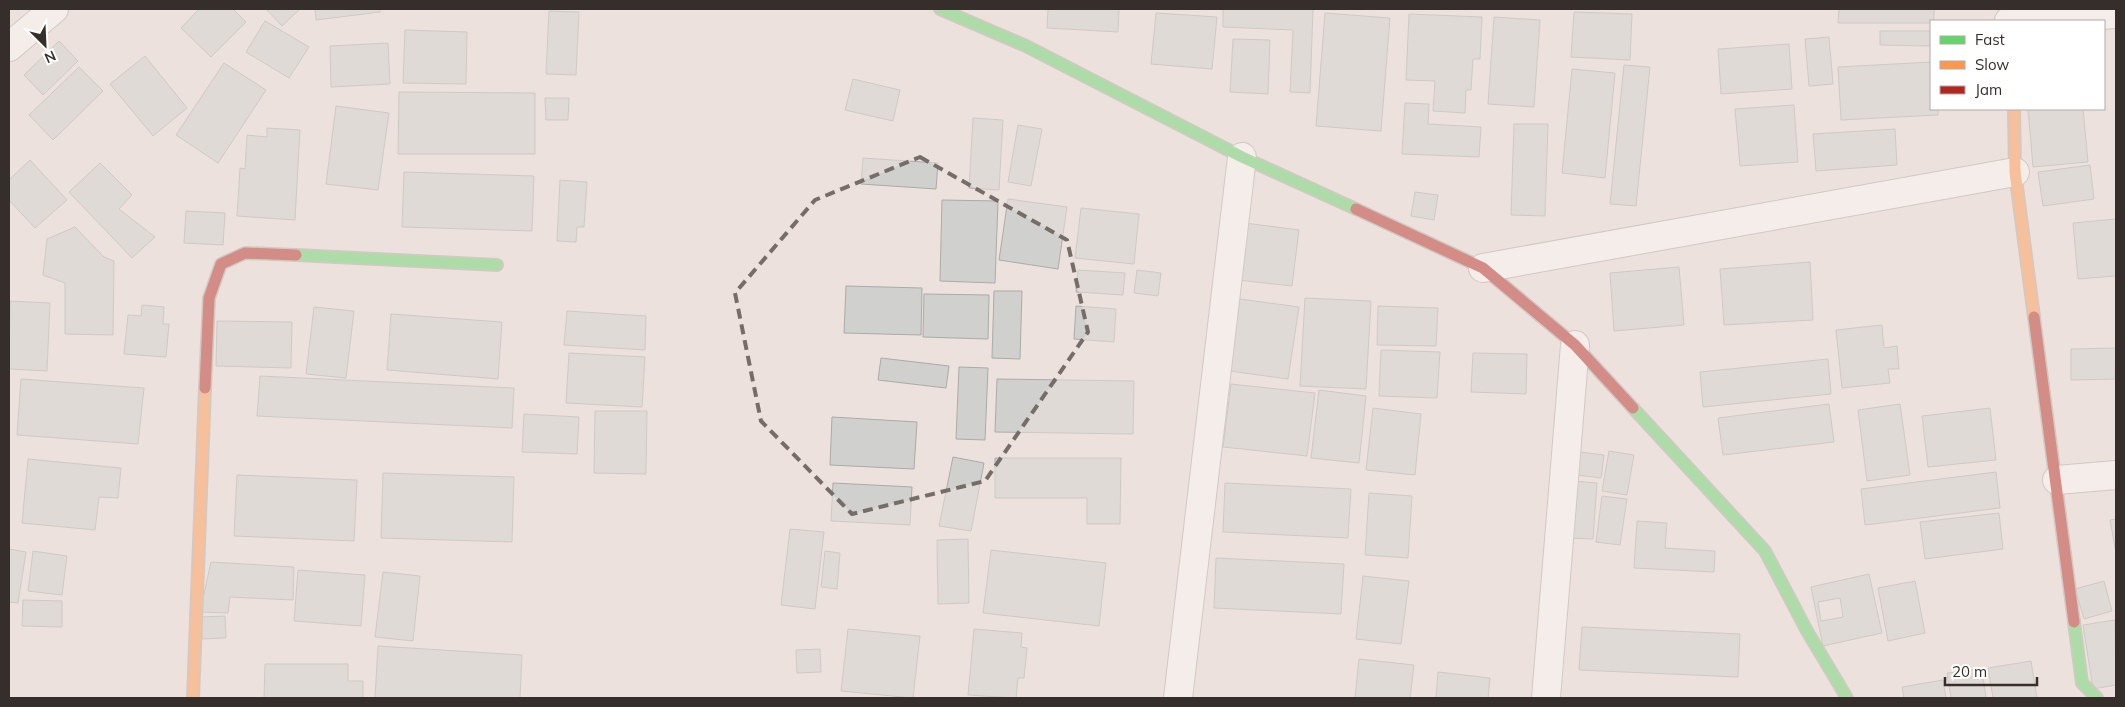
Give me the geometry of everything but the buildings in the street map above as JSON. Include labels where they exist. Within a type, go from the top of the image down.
[{"type":"street","points":[[9,47],[54,9]]},
{"type":"street","points":[[940,9],[1026,46],[1242,157],[1483,268],[1575,345],[1765,551],[1807,630],[1847,698]]},
{"type":"street","points":[[2024,20],[2116,14]]},
{"type":"street","points":[[2014,110],[2015,172],[2057,480],[2082,683],[2097,698]]},
{"type":"street","points":[[1178,698],[1242,157]]},
{"type":"street","points":[[1483,268],[2015,172]]},
{"type":"street","points":[[193,698],[209,298],[221,264],[245,253],[497,265]]},
{"type":"street","points":[[1546,698],[1575,345]]},
{"type":"street","points":[[2057,480],[2116,475]]},
{"type":"highlighted area","points":[[920,157],[1067,240],[1088,332],[985,481],[852,514],[761,421],[735,293],[815,200]]},
{"type":"traffic: fast","points":[[940,9],[1026,46],[1242,157],[1356,209]]},
{"type":"traffic: fast","points":[[296,255],[497,265]]},
{"type":"traffic: fast","points":[[1633,408],[1765,551],[1807,631],[1847,698]]},
{"type":"traffic: fast","points":[[2074,622],[2082,683],[2097,698]]},
{"type":"traffic: slow","points":[[2014,110],[2015,172],[2034,317]]},
{"type":"traffic: slow","points":[[193,698],[205,388]]},
{"type":"traffic: jam","points":[[1356,209],[1483,268],[1575,345],[1633,408]]},
{"type":"traffic: jam","points":[[205,388],[209,298],[221,264],[245,253],[296,255]]},
{"type":"traffic: jam","points":[[2034,317],[2074,622]]}]
